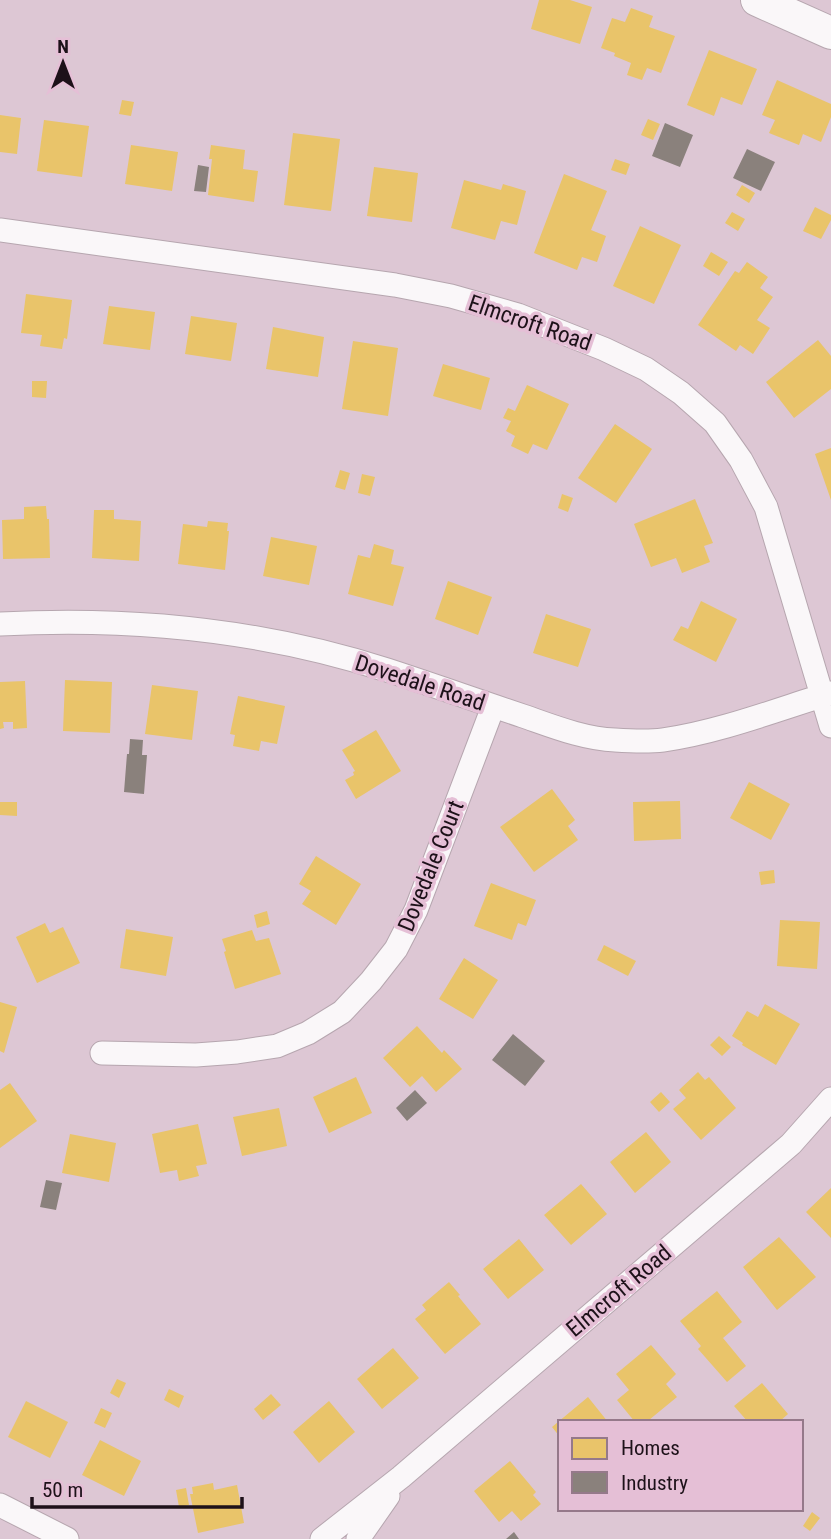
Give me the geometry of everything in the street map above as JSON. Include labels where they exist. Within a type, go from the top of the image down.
[{"type":"street","points":[[757,0],[831,33]]},
{"type":"street","name":"Elmcroft Road","points":[[0,230],[395,285],[451,296],[518,315],[604,349],[646,369],[681,393],[715,423],[741,460],[766,507],[826,695],[831,726]]},
{"type":"street","name":"Dovedale Road","points":[[0,624],[118,622],[209,630],[301,646],[386,669],[565,731],[612,740],[660,741],[705,732],[826,695]]},
{"type":"street","name":"Dovedale Court","points":[[102,1054],[196,1055],[277,1046],[309,1034],[342,1012],[396,949],[416,910],[493,706]]},
{"type":"street","name":"Elmcroft Road","points":[[322,1539],[401,1477],[791,1144],[831,1099]]},
{"type":"street","name":"Elmcroft Road","points":[[358,1539],[401,1477]]},
{"type":"street","points":[[0,1505],[66,1539]]},
{"type":"building: Homes","points":[[539,0],[570,0],[592,7],[580,44],[531,29]]},
{"type":"building: Homes","points":[[631,8],[653,16],[649,27],[675,36],[661,73],[647,68],[642,80],[627,75],[631,63],[601,48],[612,18],[625,22]]},
{"type":"building: Homes","points":[[709,50],[757,69],[742,105],[721,97],[714,116],[687,105]]},
{"type":"building: Homes","points":[[777,80],[831,104],[831,117],[821,142],[803,134],[799,145],[769,133],[775,120],[762,115]]},
{"type":"building: Homes","points":[[122,100],[134,102],[131,116],[119,114]]},
{"type":"building: Homes","points":[[0,115],[21,118],[17,154],[0,152]]},
{"type":"building: Homes","points":[[648,119],[660,124],[653,140],[641,135]]},
{"type":"building: Homes","points":[[44,120],[89,126],[82,177],[37,171]]},
{"type":"building: Homes","points":[[293,133],[340,139],[331,211],[284,205]]},
{"type":"building: Homes","points":[[131,145],[178,152],[172,191],[125,184]]},
{"type":"building: Homes","points":[[211,145],[245,150],[243,169],[258,171],[254,202],[208,195]]},
{"type":"building: Homes","points":[[615,159],[630,164],[626,175],[611,170]]},
{"type":"building: Homes","points":[[374,167],[418,173],[412,222],[367,216]]},
{"type":"building: Homes","points":[[564,174],[607,191],[591,230],[606,236],[597,262],[582,257],[577,270],[534,253]]},
{"type":"building: Homes","points":[[464,180],[501,190],[503,184],[526,191],[517,225],[501,221],[495,240],[451,228]]},
{"type":"building: Homes","points":[[742,185],[755,193],[749,203],[736,195]]},
{"type":"building: Homes","points":[[815,207],[831,215],[821,239],[803,231]]},
{"type":"building: Homes","points":[[732,212],[745,219],[738,231],[725,223]]},
{"type":"building: Homes","points":[[640,226],[681,245],[654,304],[613,286]]},
{"type":"building: Homes","points":[[711,252],[728,262],[719,276],[703,266]]},
{"type":"building: Homes","points":[[747,262],[768,277],[760,288],[773,297],[757,320],[770,328],[753,354],[740,345],[736,351],[698,325],[735,271],[739,273]]},
{"type":"building: Homes","points":[[26,294],[72,300],[67,339],[64,338],[62,349],[40,346],[42,335],[21,333]]},
{"type":"building: Homes","points":[[109,306],[155,312],[150,350],[103,344]]},
{"type":"building: Homes","points":[[191,316],[237,323],[231,361],[185,354]]},
{"type":"building: Homes","points":[[273,327],[324,337],[318,377],[266,369]]},
{"type":"building: Homes","points":[[818,340],[831,356],[831,389],[794,418],[766,382]]},
{"type":"building: Homes","points":[[353,341],[398,348],[388,416],[342,409]]},
{"type":"building: Homes","points":[[443,364],[490,378],[481,410],[433,396]]},
{"type":"building: Homes","points":[[32,381],[47,381],[46,398],[32,397]]},
{"type":"building: Homes","points":[[527,385],[569,404],[547,450],[533,444],[528,454],[511,446],[515,436],[506,431],[511,421],[503,418],[508,408],[515,411]]},
{"type":"building: Homes","points":[[615,424],[652,449],[616,503],[578,478]]},
{"type":"building: Homes","points":[[831,448],[831,500],[815,454]]},
{"type":"building: Homes","points":[[340,470],[350,473],[345,490],[335,487]]},
{"type":"building: Homes","points":[[362,474],[375,477],[370,496],[358,493]]},
{"type":"building: Homes","points":[[562,494],[573,498],[568,512],[558,508]]},
{"type":"building: Homes","points":[[695,499],[713,543],[704,546],[710,562],[682,573],[676,558],[651,567],[634,524]]},
{"type":"building: Homes","points":[[46,506],[50,558],[3,559],[2,520],[24,519],[24,507]]},
{"type":"building: Homes","points":[[94,510],[114,510],[114,519],[141,521],[139,561],[92,558]]},
{"type":"building: Homes","points":[[208,521],[228,523],[225,570],[178,564],[183,524],[207,527]]},
{"type":"building: Homes","points":[[271,537],[317,546],[309,585],[263,576]]},
{"type":"building: Homes","points":[[374,544],[394,550],[391,564],[404,567],[393,606],[348,594],[358,555],[370,558]]},
{"type":"building: Homes","points":[[448,581],[492,597],[478,635],[435,619]]},
{"type":"building: Homes","points":[[701,601],[737,619],[716,662],[673,640],[681,626],[688,629]]},
{"type":"building: Homes","points":[[546,614],[591,629],[578,667],[533,653]]},
{"type":"building: Homes","points":[[65,680],[112,682],[110,733],[63,731]]},
{"type":"building: Homes","points":[[25,681],[27,728],[13,729],[13,722],[3,722],[4,728],[0,729],[0,682]]},
{"type":"building: Homes","points":[[152,685],[198,691],[192,740],[145,734]]},
{"type":"building: Homes","points":[[238,696],[285,706],[277,744],[261,741],[259,751],[233,746],[235,735],[230,734]]},
{"type":"building: Homes","points":[[376,730],[401,771],[356,799],[345,780],[354,775],[355,771],[342,750]]},
{"type":"building: Homes","points":[[749,782],[790,804],[771,840],[730,818]]},
{"type":"building: Homes","points":[[552,789],[575,820],[568,826],[578,840],[534,872],[500,827]]},
{"type":"building: Homes","points":[[680,801],[681,839],[634,841],[633,802]]},
{"type":"building: Homes","points":[[0,802],[17,802],[17,816],[0,815]]},
{"type":"building: Homes","points":[[316,856],[361,884],[336,925],[302,904],[311,891],[299,884]]},
{"type":"building: Homes","points":[[774,870],[775,883],[761,885],[759,872]]},
{"type":"building: Homes","points":[[491,883],[536,900],[526,926],[518,923],[512,940],[474,926]]},
{"type":"building: Homes","points":[[267,911],[270,924],[257,928],[254,915]]},
{"type":"building: Homes","points":[[780,920],[820,922],[817,969],[777,966]]},
{"type":"building: Homes","points":[[45,923],[50,933],[63,927],[80,963],[37,983],[16,937]]},
{"type":"building: Homes","points":[[126,929],[173,937],[166,976],[120,968]]},
{"type":"building: Homes","points":[[252,930],[256,941],[269,938],[281,974],[235,989],[222,939]]},
{"type":"building: Homes","points":[[604,945],[636,961],[628,976],[597,960]]},
{"type":"building: Homes","points":[[464,958],[498,980],[473,1019],[439,999]]},
{"type":"building: Homes","points":[[0,1002],[17,1007],[4,1053],[0,1051]]},
{"type":"building: Homes","points":[[765,1004],[800,1024],[776,1065],[732,1036],[747,1011],[758,1017]]},
{"type":"building: Homes","points":[[417,1026],[442,1053],[444,1050],[462,1069],[436,1092],[422,1076],[410,1087],[383,1058]]},
{"type":"building: Homes","points":[[719,1036],[731,1047],[722,1056],[710,1045]]},
{"type":"building: Homes","points":[[698,1072],[705,1080],[709,1077],[736,1108],[701,1140],[673,1109],[686,1098],[679,1090]]},
{"type":"building: Homes","points":[[356,1077],[372,1113],[329,1133],[313,1097]]},
{"type":"building: Homes","points":[[10,1083],[37,1121],[0,1148],[0,1090]]},
{"type":"building: Homes","points":[[661,1092],[670,1102],[659,1112],[650,1102]]},
{"type":"building: Homes","points":[[279,1108],[287,1146],[242,1156],[233,1117]]},
{"type":"building: Homes","points":[[198,1124],[207,1164],[196,1166],[199,1176],[179,1181],[177,1170],[160,1173],[152,1134]]},
{"type":"building: Homes","points":[[646,1132],[671,1162],[635,1193],[610,1162]]},
{"type":"building: Homes","points":[[70,1134],[116,1143],[109,1182],[62,1173]]},
{"type":"building: Homes","points":[[581,1184],[607,1214],[571,1245],[544,1215]]},
{"type":"building: Homes","points":[[831,1188],[831,1238],[806,1212]]},
{"type":"building: Homes","points":[[779,1237],[816,1277],[777,1310],[743,1267]]},
{"type":"building: Homes","points":[[519,1239],[544,1270],[508,1299],[483,1269]]},
{"type":"building: Homes","points":[[449,1282],[481,1324],[445,1354],[415,1319],[426,1310],[422,1305]]},
{"type":"building: Homes","points":[[717,1291],[742,1322],[723,1338],[746,1366],[727,1382],[698,1349],[701,1346],[680,1321]]},
{"type":"building: Homes","points":[[651,1345],[676,1374],[666,1384],[677,1397],[649,1420],[633,1420],[617,1400],[629,1390],[616,1374]]},
{"type":"building: Homes","points":[[393,1348],[419,1378],[382,1409],[357,1379]]},
{"type":"building: Homes","points":[[117,1379],[126,1383],[119,1398],[110,1393]]},
{"type":"building: Homes","points":[[762,1383],[788,1414],[781,1420],[746,1420],[734,1406]]},
{"type":"building: Homes","points":[[169,1389],[184,1396],[179,1408],[164,1400]]},
{"type":"building: Homes","points":[[271,1394],[281,1405],[263,1420],[254,1409]]},
{"type":"building: Homes","points":[[588,1397],[606,1420],[560,1420]]},
{"type":"building: Homes","points":[[26,1401],[68,1422],[50,1458],[8,1437]]},
{"type":"building: Homes","points":[[329,1401],[355,1432],[319,1463],[293,1432]]},
{"type":"building: Homes","points":[[101,1408],[112,1413],[105,1428],[94,1423]]},
{"type":"building: Homes","points":[[558,1422],[558,1434],[552,1427]]},
{"type":"building: Homes","points":[[100,1440],[141,1461],[124,1496],[82,1475]]},
{"type":"building: Homes","points":[[510,1461],[536,1492],[533,1495],[541,1504],[521,1521],[512,1511],[499,1522],[474,1491]]},
{"type":"building: Homes","points":[[213,1483],[214,1490],[237,1485],[244,1523],[198,1533],[190,1494],[193,1494],[192,1487]]},
{"type":"building: Homes","points":[[186,1488],[189,1505],[179,1507],[176,1490]]},
{"type":"building: Homes","points":[[812,1512],[820,1518],[810,1531],[803,1526]]},
{"type":"building: Industry","points":[[665,123],[693,135],[680,167],[652,156]]},
{"type":"building: Industry","points":[[747,149],[775,162],[761,191],[733,178]]},
{"type":"building: Industry","points":[[198,165],[209,167],[206,192],[194,191]]},
{"type":"building: Industry","points":[[130,739],[143,740],[142,755],[147,755],[144,794],[124,792]]},
{"type":"building: Industry","points":[[513,1034],[545,1061],[525,1086],[492,1060]]},
{"type":"building: Industry","points":[[415,1090],[427,1103],[407,1121],[396,1108]]},
{"type":"building: Industry","points":[[46,1180],[62,1183],[56,1210],[40,1207]]},
{"type":"building: Industry","points":[[514,1532],[519,1539],[506,1539]]}]
